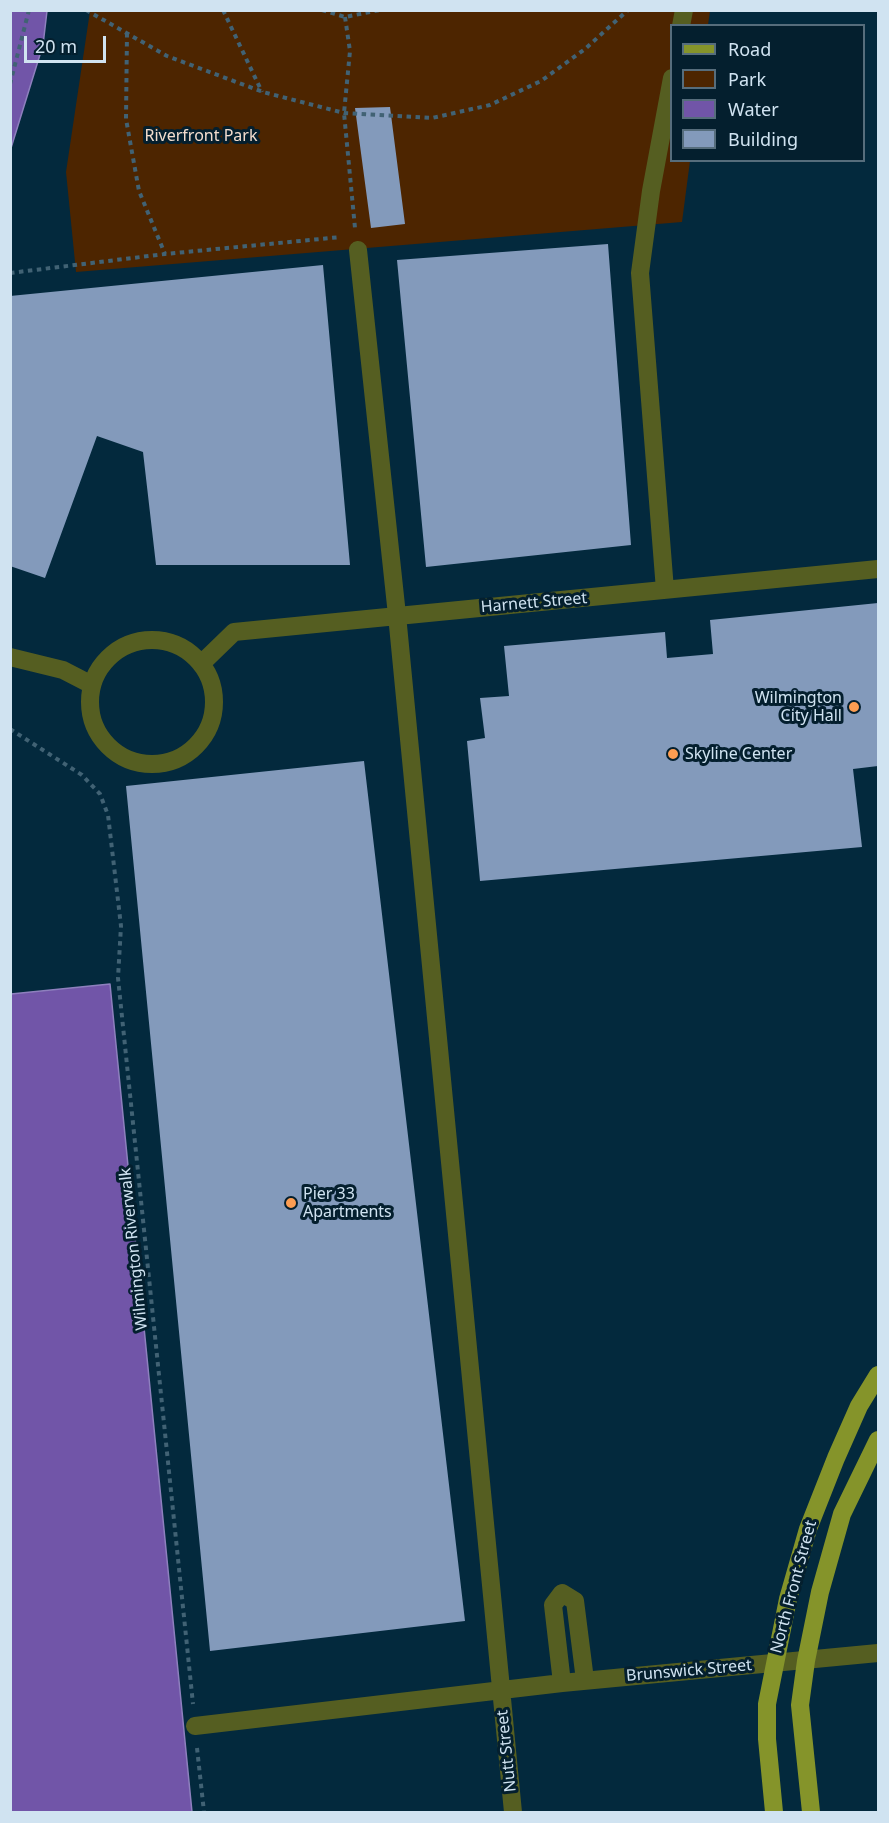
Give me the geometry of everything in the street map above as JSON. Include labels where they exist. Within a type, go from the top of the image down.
[{"type":"main road","name":"North Front Street","points":[[774,1812],[767,1739],[767,1704],[773,1664],[808,1529],[859,1406],[879,1375]]},
{"type":"main road","name":"North Front Street","points":[[811,1812],[800,1705],[806,1661],[820,1592],[842,1514],[879,1440]]},
{"type":"street","points":[[665,590],[640,273],[651,191],[670,89]]},
{"type":"street","name":"Nutt Street","points":[[357,243],[397,615],[513,1812]]},
{"type":"street","name":"Harnett Street","points":[[202,663],[234,632],[879,568]]},
{"type":"street","points":[[156,640],[173,643],[189,651],[202,663],[212,682],[216,703],[212,724],[201,742],[184,756],[165,764],[143,764],[123,758],[106,745],[94,727],[90,706],[92,685],[98,670],[109,657],[138,641],[156,640]]},
{"type":"street","points":[[10,657],[63,670],[92,685]]},
{"type":"street","points":[[562,1683],[553,1605],[562,1593],[575,1601],[585,1680]]},
{"type":"street","name":"Brunswick Street","points":[[195,1726],[585,1680],[879,1653]]},
{"type":"path","points":[[10,84],[29,10]]},
{"type":"path","points":[[86,10],[167,56],[263,92],[344,113],[432,118],[489,105],[541,81],[585,49],[628,10]]},
{"type":"path","points":[[223,10],[263,92]]},
{"type":"path","points":[[321,10],[345,16],[380,10]]},
{"type":"path","points":[[10,273],[165,254],[357,243],[344,113],[350,51],[345,16]]},
{"type":"path","points":[[127,33],[126,119],[139,190],[165,254]]},
{"type":"path","name":"Wilmington Riverwalk","points":[[10,729],[82,776],[100,794],[108,815],[121,926],[118,978],[204,1812]]},
{"type":"green space","name":"Riverfront Park","points":[[90,11],[710,11],[708,24],[670,24],[670,162],[690,162],[682,222],[76,272],[66,172]]},
{"type":"water","points":[[11,10],[47,11],[43,45],[11,148]]},
{"type":"water","points":[[110,984],[192,1812],[11,1812],[11,994]]},
{"type":"building","points":[[390,107],[405,224],[371,228],[355,108]]},
{"type":"building","points":[[608,244],[631,545],[426,567],[397,260]]},
{"type":"building","points":[[323,265],[350,565],[156,565],[143,452],[97,436],[45,578],[10,566],[10,296]]},
{"type":"building","name":"Skyline Center","points":[[878,603],[878,766],[853,769],[862,847],[480,881],[467,741],[485,738],[480,698],[509,696],[504,646],[665,632],[667,658],[713,654],[710,620]]},
{"type":"building","name":"Pier 33 Apartments","points":[[364,761],[465,1621],[210,1651],[126,786]]},
{"type":"place","name":"Wilmington City Hall","points":[[854,707]]},
{"type":"place","name":"Skyline Center","points":[[673,754]]},
{"type":"place","name":"Pier 33 Apartments","points":[[291,1203]]}]
